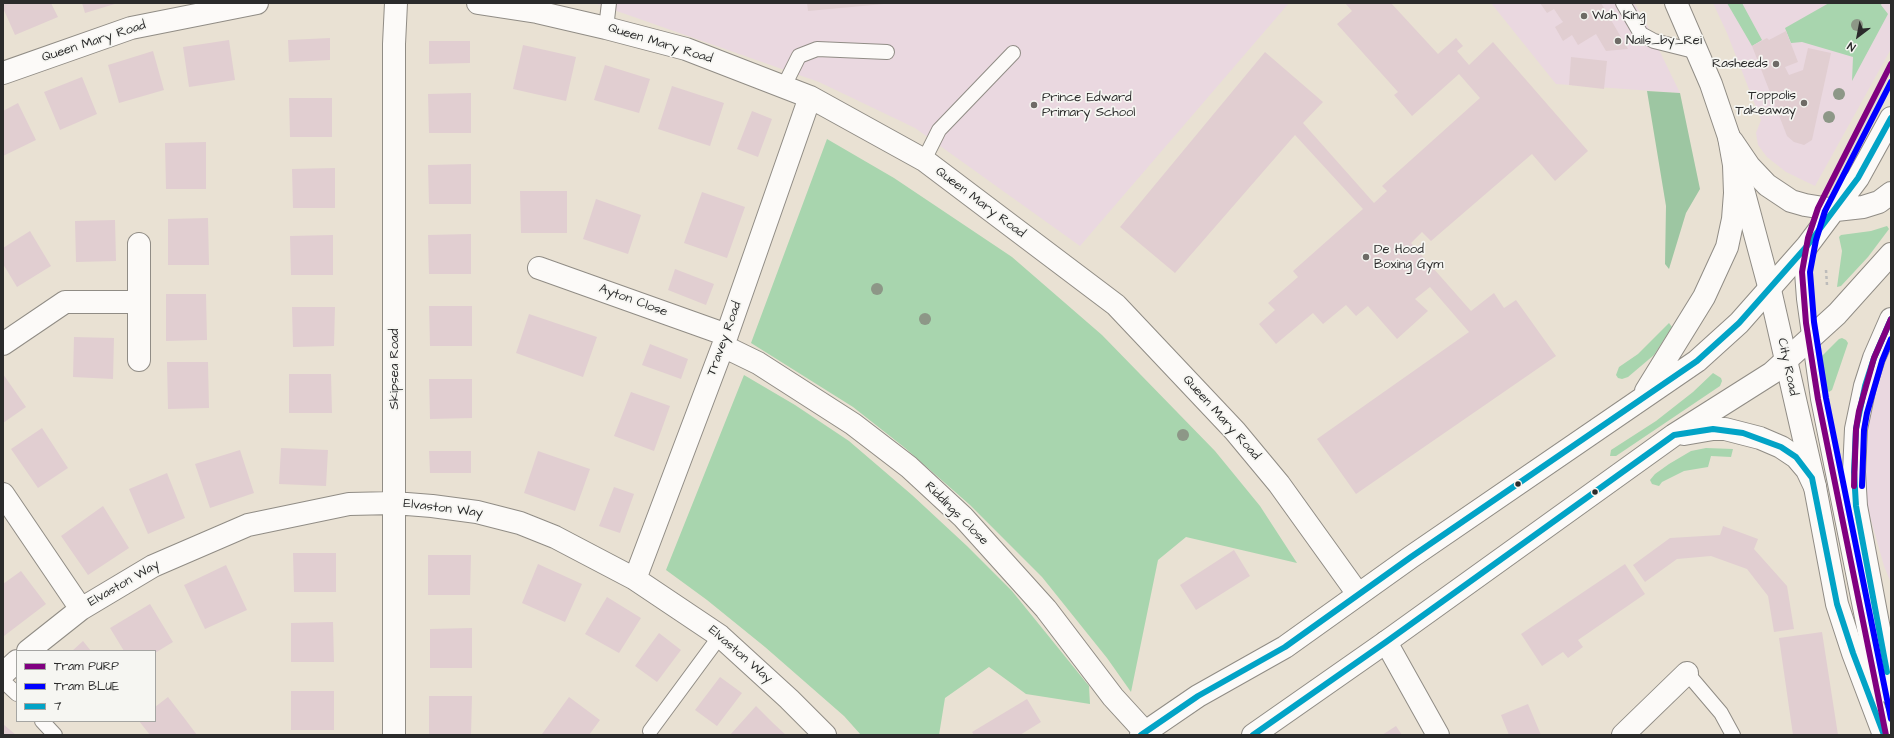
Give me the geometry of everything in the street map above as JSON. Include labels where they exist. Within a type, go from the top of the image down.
[{"type":"main road","name":"Queen Mary Road","points":[[3,73],[16,67],[131,28],[256,3]]},
{"type":"main road","name":"Skipsea Road","points":[[394,735],[394,44],[396,3]]},
{"type":"main road","name":"Queen Mary Road","points":[[478,3],[537,12],[686,49],[784,86],[810,98],[924,160],[1116,305],[1240,437],[1279,484],[1358,594]]},
{"type":"main road","name":"City Road","points":[[1676,3],[1712,84],[1729,137],[1770,290],[1815,487],[1837,604],[1853,653],[1885,735]]},
{"type":"main road","name":"Travey Road","points":[[635,579],[725,341],[810,98]]},
{"type":"main road","points":[[1144,734],[1198,696],[1285,647],[1358,594],[1697,361],[1739,323],[1770,290],[1836,210],[1858,178],[1891,118]]},
{"type":"main road","points":[[1729,137],[1749,166],[1767,185],[1791,201],[1836,210],[1871,205],[1891,193]]},
{"type":"main road","points":[[1642,398],[1704,297],[1727,247],[1733,219],[1735,193],[1734,165],[1729,137]]},
{"type":"main road","points":[[139,244],[139,360]]},
{"type":"main road","points":[[1253,735],[1386,642],[1674,435],[1747,390],[1786,361],[1853,298],[1891,254]]},
{"type":"main road","name":"Ayton Close","points":[[539,268],[725,341]]},
{"type":"main road","points":[[3,344],[65,302],[139,302]]},
{"type":"main road","points":[[1889,326],[1874,358],[1859,410],[1856,429],[1854,472],[1856,506],[1891,693]]},
{"type":"main road","name":"Riddings Close","points":[[725,341],[853,424],[908,467],[952,507],[1046,609],[1144,734]]},
{"type":"main road","points":[[1674,435],[1713,429],[1739,432],[1760,438],[1781,447],[1796,457],[1807,470],[1815,487]]},
{"type":"main road","points":[[3,494],[81,609]]},
{"type":"main road","name":"Elvaston Way","points":[[29,650],[81,609],[153,566],[248,525],[349,504],[394,503],[478,512],[520,523],[555,537],[635,579],[720,636],[789,699],[825,735]]},
{"type":"main road","points":[[1386,642],[1438,735]]},
{"type":"main road","points":[[3,674],[16,662]]},
{"type":"main road","points":[[1623,735],[1687,672]]},
{"type":"lane","points":[[606,28],[610,3]]},
{"type":"lane","points":[[1623,3],[1642,34],[1654,41],[1698,52]]},
{"type":"lane","points":[[784,86],[799,56],[817,49],[887,52]]},
{"type":"lane","points":[[924,160],[940,130],[1013,53]]},
{"type":"lane","points":[[1807,246],[1803,265],[1803,284],[1823,427],[1885,735]]},
{"type":"lane","points":[[650,731],[720,636]]},
{"type":"lane","points":[[1687,672],[1721,713],[1733,735]]},
{"type":"lane","points":[[3,681],[16,693]]},
{"type":"lane","points":[[43,722],[55,735]]},
{"type":"shaded area","name":"Prince Edward Primary School","points":[[594,3],[1289,3],[1080,246],[915,128],[819,82]]},
{"type":"shaded area","points":[[1491,3],[1634,3],[1645,21],[1680,93],[1556,84]]},
{"type":"shaded area","points":[[1713,3],[1891,3],[1891,49],[1815,186],[1786,172],[1767,157],[1758,145],[1756,133],[1761,120],[1727,33]]},
{"type":"shaded area","points":[[1891,343],[1891,583],[1884,566],[1867,506],[1866,468],[1868,427],[1875,390],[1882,362]]},
{"type":"green space","points":[[1727,3],[1742,3],[1762,40],[1752,46]]},
{"type":"green space","points":[[1829,3],[1882,3],[1881,5],[1888,14],[1852,81],[1853,57],[1802,42],[1791,43],[1785,28]]},
{"type":"green space","points":[[1647,91],[1680,93],[1700,189],[1686,213],[1669,269],[1665,264],[1666,206]]},
{"type":"green space","points":[[827,139],[894,178],[1012,257],[1102,335],[1215,451],[1260,506],[1297,563],[1186,537],[1158,560],[1131,692],[1107,658],[1042,577],[970,505],[905,448],[853,407],[751,343]]},
{"type":"green space","points":[[1887,226],[1889,229],[1868,257],[1841,286],[1837,287],[1842,251],[1839,237],[1841,235],[1871,231]]},
{"type":"green space","points":[[1669,323],[1672,327],[1654,355],[1628,377],[1622,379],[1618,378],[1616,375],[1619,367],[1638,354]]},
{"type":"green space","points":[[1842,338],[1848,343],[1832,390],[1829,392],[1826,390],[1822,356],[1839,339]]},
{"type":"green space","points":[[1713,373],[1721,378],[1722,381],[1720,386],[1616,456],[1610,456],[1611,450],[1656,421],[1693,392]]},
{"type":"green space","points":[[744,375],[795,405],[849,441],[912,495],[967,546],[1012,591],[1089,686],[1090,704],[1026,694],[989,667],[945,698],[939,735],[861,735],[844,716],[765,647],[707,600],[666,570]]},
{"type":"green space","points":[[1706,448],[1733,449],[1731,457],[1711,456],[1708,467],[1684,471],[1662,482],[1659,486],[1652,484],[1650,480],[1655,474],[1669,464],[1691,451]]},
{"type":"building","points":[[3,3],[51,3],[58,17],[15,35],[3,8]]},
{"type":"building","points":[[82,3],[118,3],[85,13]]},
{"type":"building","points":[[807,3],[884,3],[884,4],[808,11]]},
{"type":"building","name":"De Hood Boxing Gym","points":[[1345,3],[1391,3],[1438,54],[1456,38],[1463,46],[1457,51],[1469,65],[1493,42],[1588,151],[1555,181],[1532,154],[1431,241],[1422,232],[1411,243],[1471,311],[1494,293],[1504,308],[1516,300],[1556,356],[1356,494],[1317,439],[1469,332],[1430,287],[1415,299],[1428,311],[1397,339],[1368,306],[1356,316],[1346,305],[1323,324],[1313,313],[1276,344],[1259,324],[1275,310],[1268,303],[1298,277],[1293,271],[1363,209],[1295,135],[1175,273],[1120,227],[1265,52],[1323,102],[1303,123],[1374,203],[1387,191],[1382,186],[1480,98],[1459,74],[1412,116],[1394,95],[1398,92],[1337,24],[1352,11]]},
{"type":"building","points":[[1540,3],[1601,3],[1628,49],[1606,51],[1596,34],[1578,45],[1572,35],[1563,41],[1555,27],[1563,22],[1554,9],[1547,13]]},
{"type":"building","points":[[1786,31],[1798,62],[1785,67],[1789,75],[1803,70],[1808,48],[1831,53],[1812,140],[1804,145],[1794,142],[1787,136],[1752,46],[1767,38],[1769,40]]},
{"type":"building","points":[[330,38],[330,60],[289,62],[288,40]]},
{"type":"building","points":[[229,40],[235,80],[189,87],[183,47]]},
{"type":"building","points":[[429,41],[470,41],[470,63],[429,64]]},
{"type":"building","points":[[523,45],[576,57],[566,101],[513,89]]},
{"type":"building","points":[[153,51],[164,90],[119,103],[108,65]]},
{"type":"building","points":[[1571,57],[1607,61],[1604,89],[1569,85]]},
{"type":"building","points":[[605,65],[650,79],[639,113],[594,100]]},
{"type":"building","points":[[82,77],[97,114],[60,130],[44,92]]},
{"type":"building","points":[[672,86],[724,103],[710,146],[658,129]]},
{"type":"building","points":[[471,93],[471,133],[429,133],[428,94]]},
{"type":"building","points":[[289,98],[332,98],[332,137],[290,137]]},
{"type":"building","points":[[18,103],[36,140],[3,156],[3,111]]},
{"type":"building","points":[[752,111],[772,119],[758,157],[737,149]]},
{"type":"building","points":[[206,142],[206,189],[166,189],[165,143]]},
{"type":"building","points":[[471,164],[471,204],[429,204],[428,165]]},
{"type":"building","points":[[335,168],[335,208],[293,208],[292,169]]},
{"type":"building","points":[[520,191],[567,191],[567,233],[521,233]]},
{"type":"building","points":[[702,192],[745,207],[727,258],[684,243]]},
{"type":"building","points":[[596,199],[641,215],[628,254],[583,239]]},
{"type":"building","points":[[208,218],[209,265],[168,265],[168,219]]},
{"type":"building","points":[[115,220],[116,261],[76,262],[75,221]]},
{"type":"building","points":[[30,231],[51,266],[17,287],[3,264],[3,248]]},
{"type":"building","points":[[471,234],[471,274],[429,274],[428,235]]},
{"type":"building","points":[[333,235],[333,275],[291,275],[290,236]]},
{"type":"building","points":[[675,269],[714,284],[706,305],[668,290]]},
{"type":"building","points":[[166,294],[206,294],[207,340],[166,341]]},
{"type":"building","points":[[429,306],[472,306],[472,346],[430,346]]},
{"type":"building","points":[[292,307],[335,307],[334,346],[293,347]]},
{"type":"building","points":[[529,314],[597,337],[583,377],[516,353]]},
{"type":"building","points":[[74,337],[114,338],[113,379],[73,377]]},
{"type":"building","points":[[650,344],[688,359],[681,379],[642,365]]},
{"type":"building","points":[[167,362],[208,362],[209,408],[168,409]]},
{"type":"building","points":[[3,374],[26,407],[3,423]]},
{"type":"building","points":[[289,374],[331,374],[332,413],[289,413]]},
{"type":"building","points":[[429,379],[472,379],[472,418],[430,419]]},
{"type":"building","points":[[631,392],[670,406],[654,451],[614,436]]},
{"type":"building","points":[[42,428],[68,468],[38,488],[11,449]]},
{"type":"building","points":[[281,448],[328,450],[326,486],[279,484]]},
{"type":"building","points":[[240,450],[254,493],[210,508],[195,464]]},
{"type":"building","points":[[429,451],[471,451],[471,473],[430,473]]},
{"type":"building","points":[[538,451],[590,469],[575,511],[524,493]]},
{"type":"building","points":[[167,473],[185,518],[148,534],[129,489]]},
{"type":"building","points":[[614,487],[634,494],[620,533],[599,526]]},
{"type":"building","points":[[103,506],[129,548],[88,575],[61,536]]},
{"type":"building","points":[[1723,526],[1758,539],[1754,549],[1787,586],[1794,629],[1774,632],[1768,596],[1747,569],[1711,556],[1677,559],[1645,582],[1633,565],[1670,538],[1720,535]]},
{"type":"building","points":[[1234,550],[1250,576],[1196,610],[1180,585]]},
{"type":"building","points":[[293,553],[336,553],[336,592],[294,592]]},
{"type":"building","points":[[428,555],[471,555],[470,595],[428,595]]},
{"type":"building","points":[[538,564],[582,584],[565,622],[522,603]]},
{"type":"building","points":[[1625,564],[1645,594],[1578,640],[1583,647],[1568,658],[1563,652],[1542,666],[1521,634]]},
{"type":"building","points":[[226,565],[247,610],[205,629],[184,585]]},
{"type":"building","points":[[21,571],[46,604],[4,636],[3,584]]},
{"type":"building","points":[[607,597],[641,618],[619,653],[585,634]]},
{"type":"building","points":[[150,604],[173,642],[156,652],[156,650],[123,650],[110,628]]},
{"type":"building","points":[[333,622],[334,662],[291,662],[291,623]]},
{"type":"building","points":[[472,628],[472,668],[430,668],[430,629]]},
{"type":"building","points":[[1822,632],[1838,735],[1793,735],[1779,638]]},
{"type":"building","points":[[659,633],[681,650],[657,682],[635,666]]},
{"type":"building","points":[[83,641],[90,650],[73,650]]},
{"type":"building","points":[[720,677],[742,693],[717,726],[695,710]]},
{"type":"building","points":[[291,691],[334,691],[334,730],[291,730]]},
{"type":"building","points":[[429,696],[472,696],[471,735],[429,735]]},
{"type":"building","points":[[168,697],[197,735],[150,735],[140,722],[156,722],[156,706]]},
{"type":"building","points":[[569,697],[600,720],[589,735],[543,735],[542,734]]},
{"type":"building","points":[[1027,699],[1041,722],[1020,735],[974,735],[972,732]]},
{"type":"building","points":[[1528,704],[1541,735],[1509,735],[1501,715]]},
{"type":"building","points":[[756,706],[773,723],[786,735],[730,735]]},
{"type":"building","points":[[3,724],[16,735],[3,735]]},
{"type":"building","points":[[1396,726],[1402,735],[1382,735]]},
{"type":"tram line","name":"PURP","points":[[1886,735],[1818,399],[1806,323],[1802,272],[1808,238],[1818,208],[1891,64]]},
{"type":"tram line","name":"BLUE","points":[[1891,82],[1825,211],[1816,240],[1810,272],[1814,322],[1826,398],[1891,719]]},
{"type":"tram line","name":"PURP","points":[[1854,486],[1856,429],[1859,411],[1874,358],[1891,319]]},
{"type":"tram line","name":"BLUE","points":[[1862,486],[1864,430],[1867,413],[1882,361],[1891,339]]},
{"type":"transit line","name":"7","points":[[1141,735],[1198,696],[1285,647],[1411,557],[1697,361],[1739,323],[1807,246],[1858,178],[1891,118]]},
{"type":"transit line","name":"7","points":[[1887,672],[1856,506],[1854,472],[1856,429],[1865,386],[1874,358],[1891,319]]},
{"type":"transit line","name":"7","points":[[1253,735],[1386,642],[1674,435],[1713,429],[1743,433],[1781,447],[1796,457],[1812,478],[1837,604],[1853,653],[1884,735]]},
{"type":"place","name":"Wah King","points":[[1584,16]]},
{"type":"place","name":"Nails_by_Rei","points":[[1618,41]]},
{"type":"place","name":"Rasheeds","points":[[1776,64]]},
{"type":"place","name":"Toppolis Takeaway","points":[[1804,103]]},
{"type":"place","name":"Prince Edward Primary School","points":[[1034,105]]},
{"type":"place","name":"De Hood Boxing Gym","points":[[1366,257]]}]
